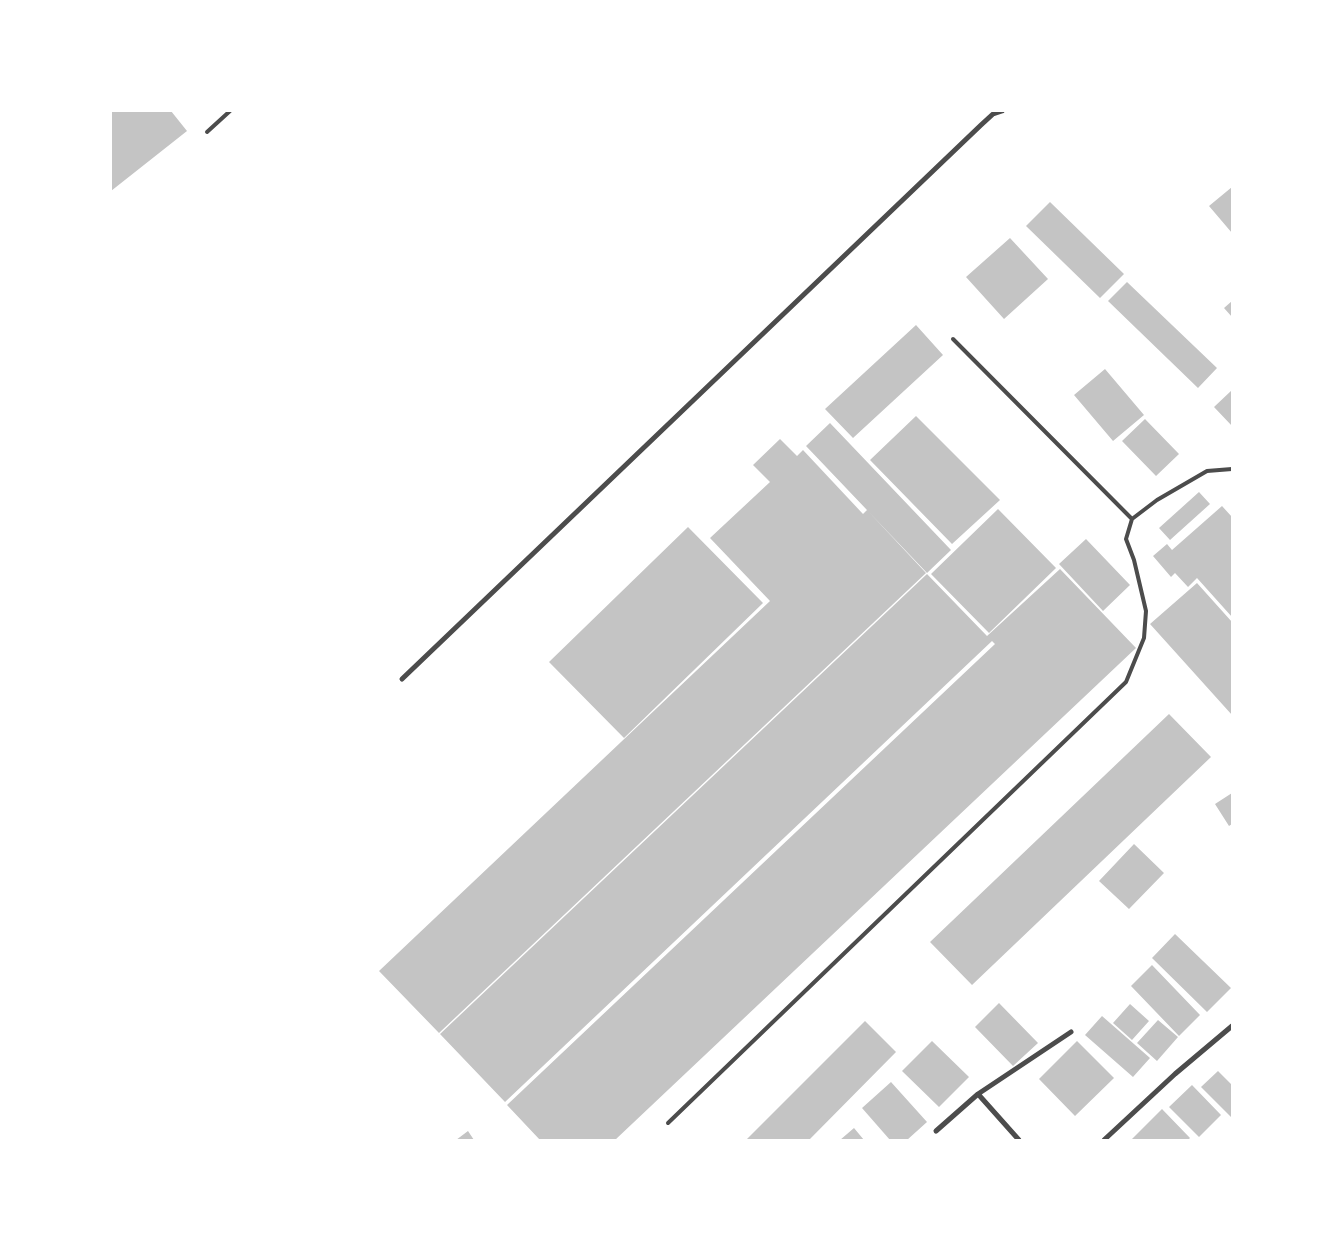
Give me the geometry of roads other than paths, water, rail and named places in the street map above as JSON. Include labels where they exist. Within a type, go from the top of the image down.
[{"type":"street","points":[[402,680],[980,125],[993,114],[1002,111]]},
{"type":"street","points":[[1104,1140],[1175,1074],[1232,1026]]},
{"type":"street","points":[[936,1130],[978,1094],[1071,1032]]},
{"type":"street","points":[[978,1094],[1019,1140]]},
{"type":"lane","points":[[206,132],[230,111]]},
{"type":"lane","points":[[953,339],[1132,519]]},
{"type":"lane","points":[[668,1123],[1126,682],[1144,638],[1146,611],[1134,560],[1126,539],[1132,519],[1157,500],[1207,471],[1232,469]]}]
